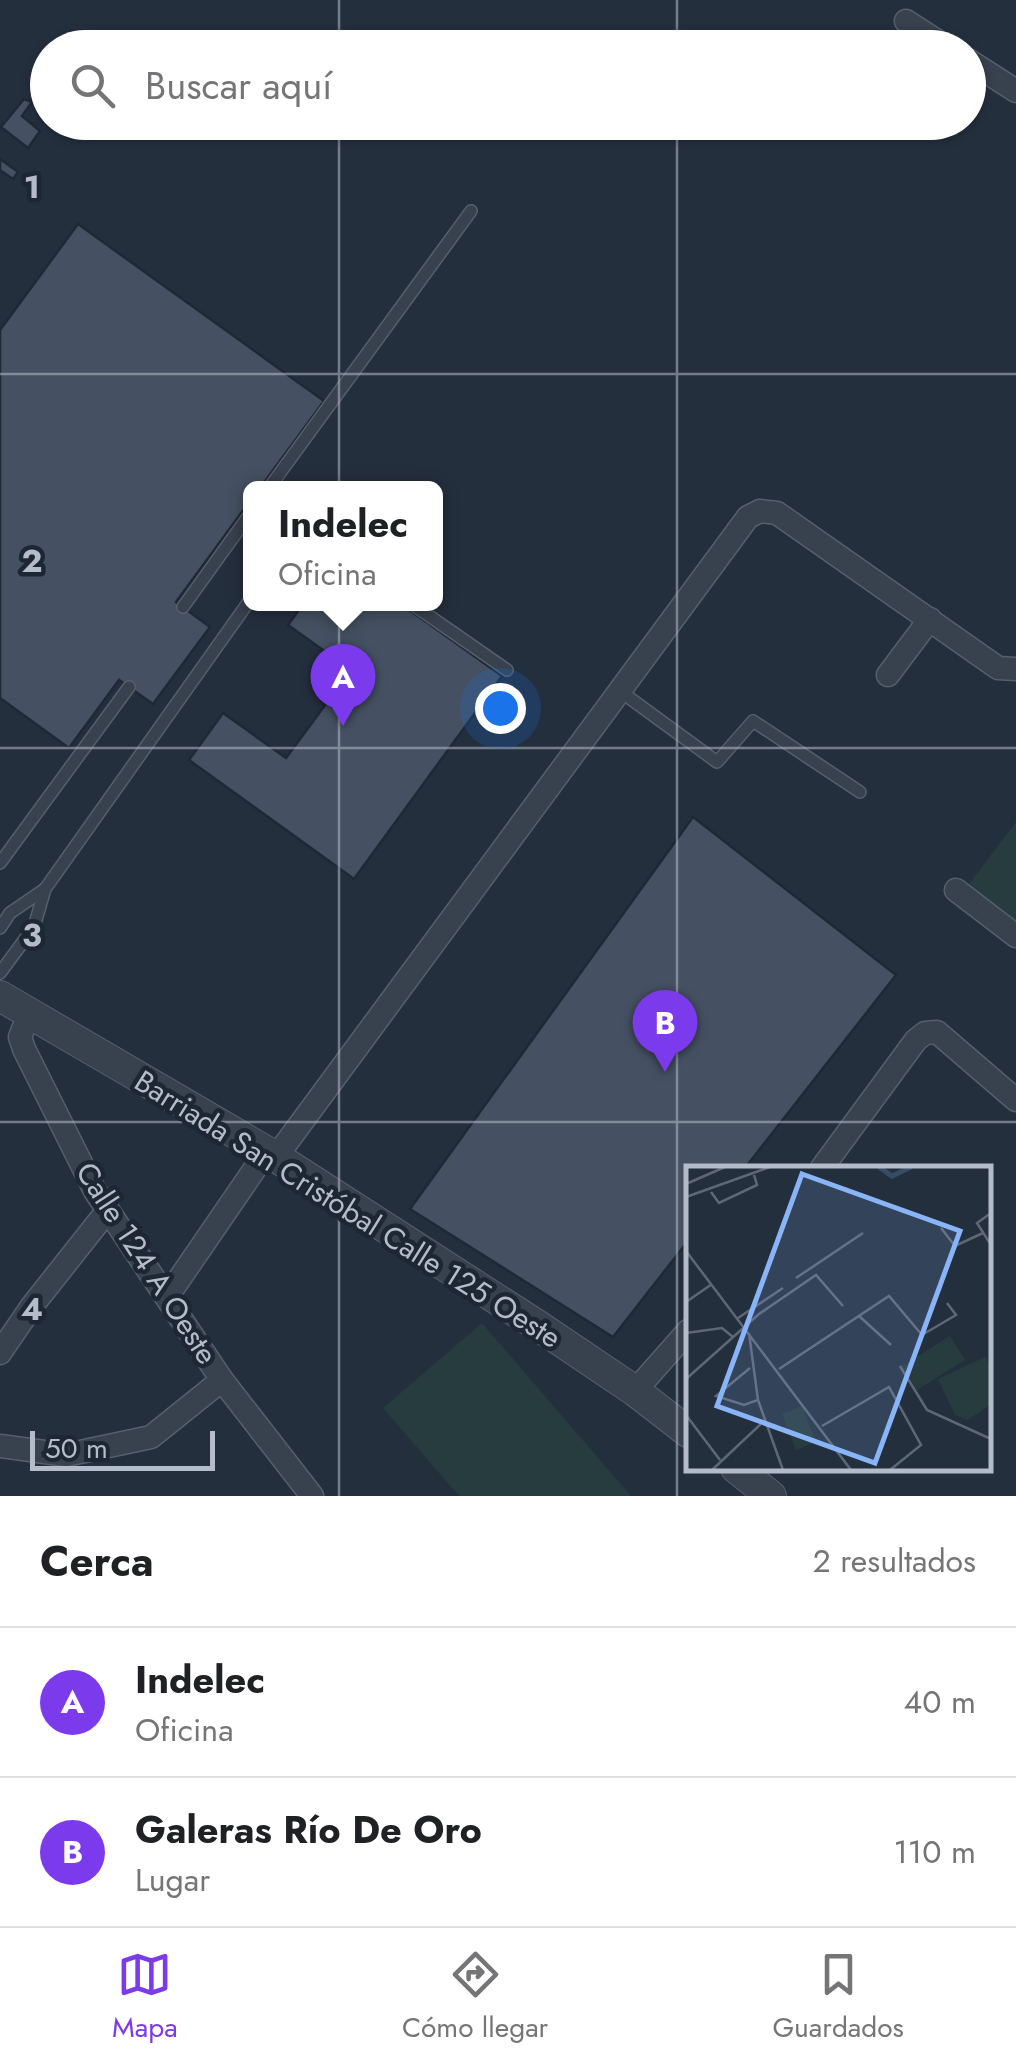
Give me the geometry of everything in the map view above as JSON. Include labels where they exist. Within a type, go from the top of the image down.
[{"type":"street","points":[[906,21],[920,30]]},
{"type":"street","points":[[986,72],[1016,91]]},
{"type":"street","points":[[167,1297],[748,517],[760,511],[777,513],[998,668],[1016,669]]},
{"type":"street","points":[[888,675],[930,619]]},
{"type":"street","points":[[956,890],[1016,936]]},
{"type":"street","name":"Barriada San Cristóbal Calle 125 Oeste","points":[[0,996],[272,1154],[635,1391],[686,1430]]},
{"type":"street","name":"Calle 124 A Oeste","points":[[29,1014],[20,1037],[24,1049],[96,1191],[222,1380],[298,1485],[312,1496]]},
{"type":"street","points":[[823,1166],[925,1033],[937,1032],[1016,1100]]},
{"type":"street","points":[[0,1353],[108,1210]]},
{"type":"street","points":[[635,1391],[686,1333]]},
{"type":"street","points":[[0,1446],[66,1455],[151,1438],[222,1380]]},
{"type":"street","points":[[740,1471],[771,1496]]},
{"type":"lane","points":[[274,481],[471,211]]},
{"type":"lane","points":[[183,607],[243,524]]},
{"type":"lane","points":[[0,973],[34,927],[45,889],[243,610]]},
{"type":"lane","points":[[422,611],[507,670]]},
{"type":"lane","points":[[0,864],[129,686]]},
{"type":"lane","points":[[620,690],[718,762],[753,721],[860,792]]},
{"type":"lane","points":[[0,928],[10,913],[45,889]]},
{"type":"green space","points":[[1016,822],[1016,926],[966,888]]},
{"type":"green space","points":[[482,1323],[631,1496],[459,1496],[383,1408]]},
{"type":"building","points":[[24,99],[30,101],[22,116],[30,123],[30,140],[34,140],[28,148],[1,127]]},
{"type":"building","points":[[0,159],[18,172],[13,179],[0,170]]},
{"type":"building","points":[[78,224],[324,401],[265,481],[243,481],[243,511],[176,602],[210,627],[153,704],[119,680],[69,748],[0,698],[0,330]]},
{"type":"building","points":[[298,611],[411,611],[502,676],[354,879],[189,760],[223,713],[286,758],[351,670],[288,625]]},
{"type":"building","points":[[693,817],[896,975],[747,1166],[686,1166],[686,1244],[613,1337],[410,1209]]},
{"type":"place","name":"Indelec","points":[[343,726]]},
{"type":"place","name":"Galeras Río De Oro","points":[[665,1072]]}]
